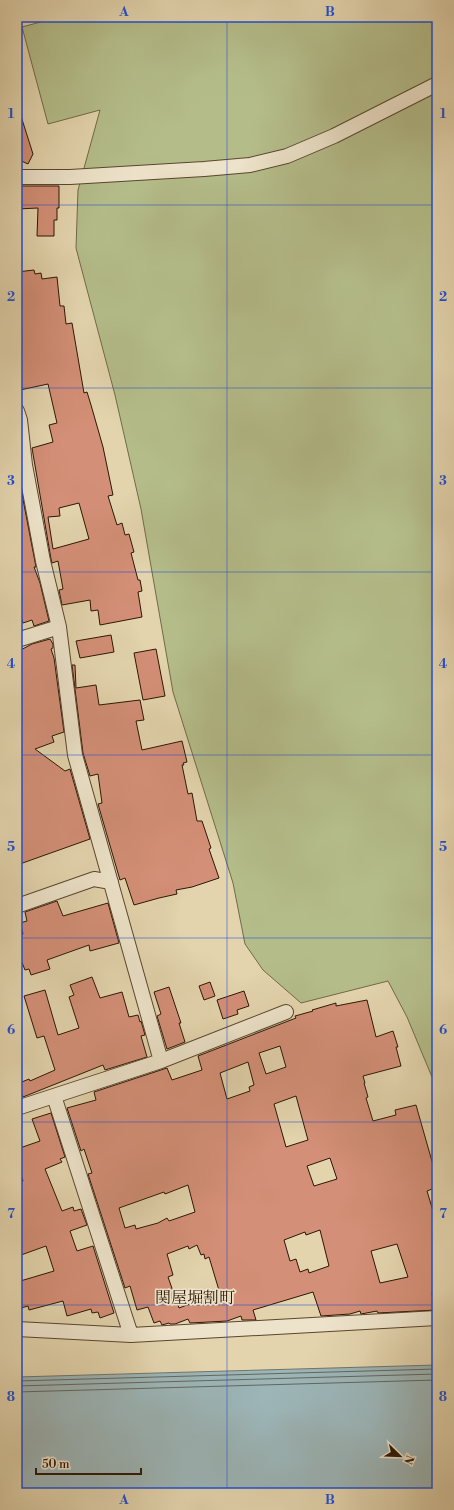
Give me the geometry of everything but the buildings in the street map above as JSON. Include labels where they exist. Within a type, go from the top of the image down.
[{"type":"street","points":[[17,177],[70,177],[250,165],[287,156],[334,136],[437,84]]},
{"type":"street","points":[[18,417],[25,465],[43,561],[60,626],[75,755],[161,1061]]},
{"type":"street","points":[[17,640],[60,626]]},
{"type":"street","points":[[17,906],[94,879],[110,882]]},
{"type":"street","points":[[17,1108],[161,1061],[286,1012]]},
{"type":"street","points":[[54,1096],[130,1335]]},
{"type":"street","points":[[17,1329],[130,1335],[437,1318]]},
{"type":"green space","points":[[59,17],[437,17],[437,1089],[407,1017],[388,981],[301,1003],[263,970],[245,944],[233,883],[173,692],[141,509],[115,395],[76,248],[78,190],[100,110],[48,124],[22,27]]},
{"type":"water","points":[[437,1365],[437,1493],[17,1493],[17,1377]]},
{"type":"district","name":"関屋堀割町","points":[[195,1297]]}]
